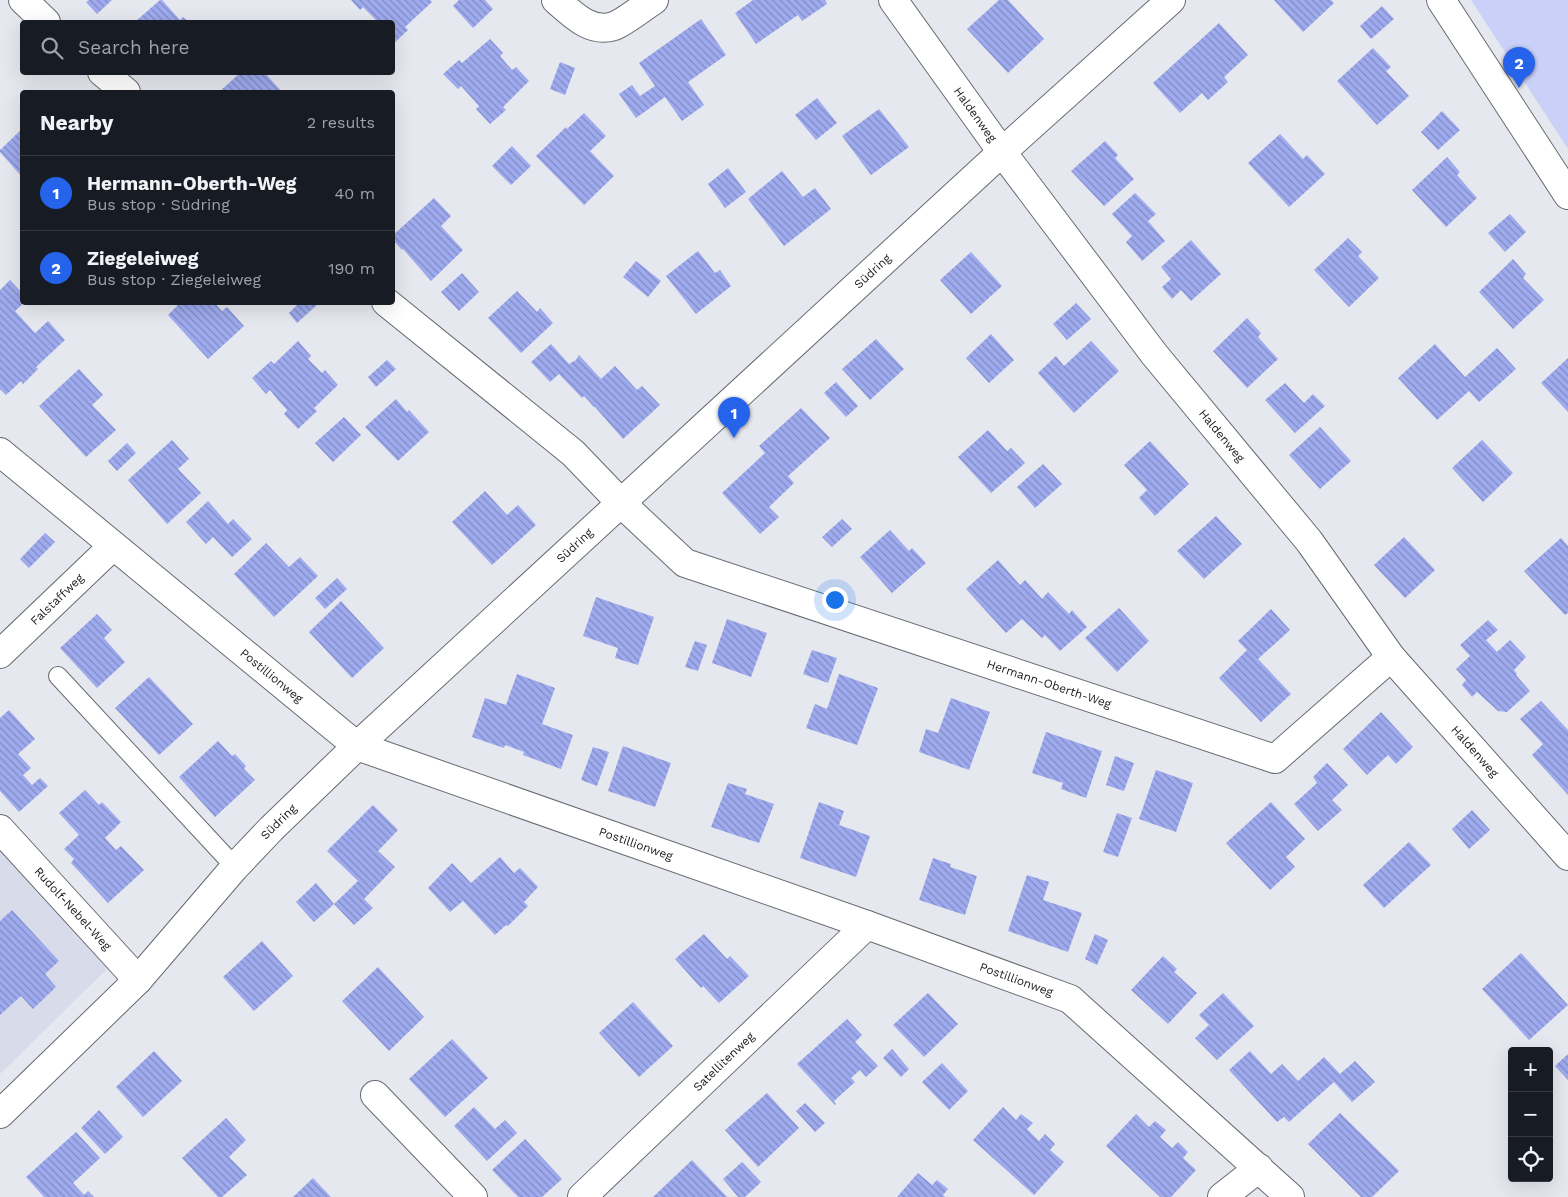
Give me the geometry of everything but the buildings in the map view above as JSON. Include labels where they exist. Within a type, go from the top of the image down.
[{"type":"street","points":[[23,0],[44,20]]},
{"type":"street","points":[[556,0],[578,18],[595,28],[615,26],[654,0]]},
{"type":"street","name":"Haldenweg","points":[[894,0],[1002,152],[1154,354],[1309,541],[1391,657],[1568,856]]},
{"type":"street","name":"Südring","points":[[0,1114],[138,980],[235,867],[271,829],[357,746],[1002,152],[1170,0]]},
{"type":"street","points":[[1441,0],[1568,195]]},
{"type":"street","points":[[106,75],[124,90]]},
{"type":"street","name":"Hermann-Oberth-Weg","points":[[390,305],[573,453],[621,502],[686,562],[1275,759],[1391,657]]},
{"type":"street","name":"Postillionweg","points":[[0,452],[357,746],[867,925],[1070,999],[1290,1197]]},
{"type":"street","name":"Falstaffweg","points":[[0,654],[113,546]]},
{"type":"street","name":"Rudolf-Nebel-Weg","points":[[2,837],[138,980]]},
{"type":"street","name":"Satellitenweg","points":[[582,1197],[867,925]]},
{"type":"street","points":[[375,1095],[473,1197]]},
{"type":"street","points":[[1222,1197],[1259,1168]]},
{"type":"lane","points":[[58,676],[235,867]]},
{"type":"shaded area","points":[[1471,0],[1568,0],[1568,149]]},
{"type":"shaded area","points":[[0,842],[111,965],[0,1074]]},
{"type":"place","name":"Ziegeleiweg","points":[[1519,88]]},
{"type":"place","name":"Hermann-Oberth-Weg","points":[[734,438]]}]
